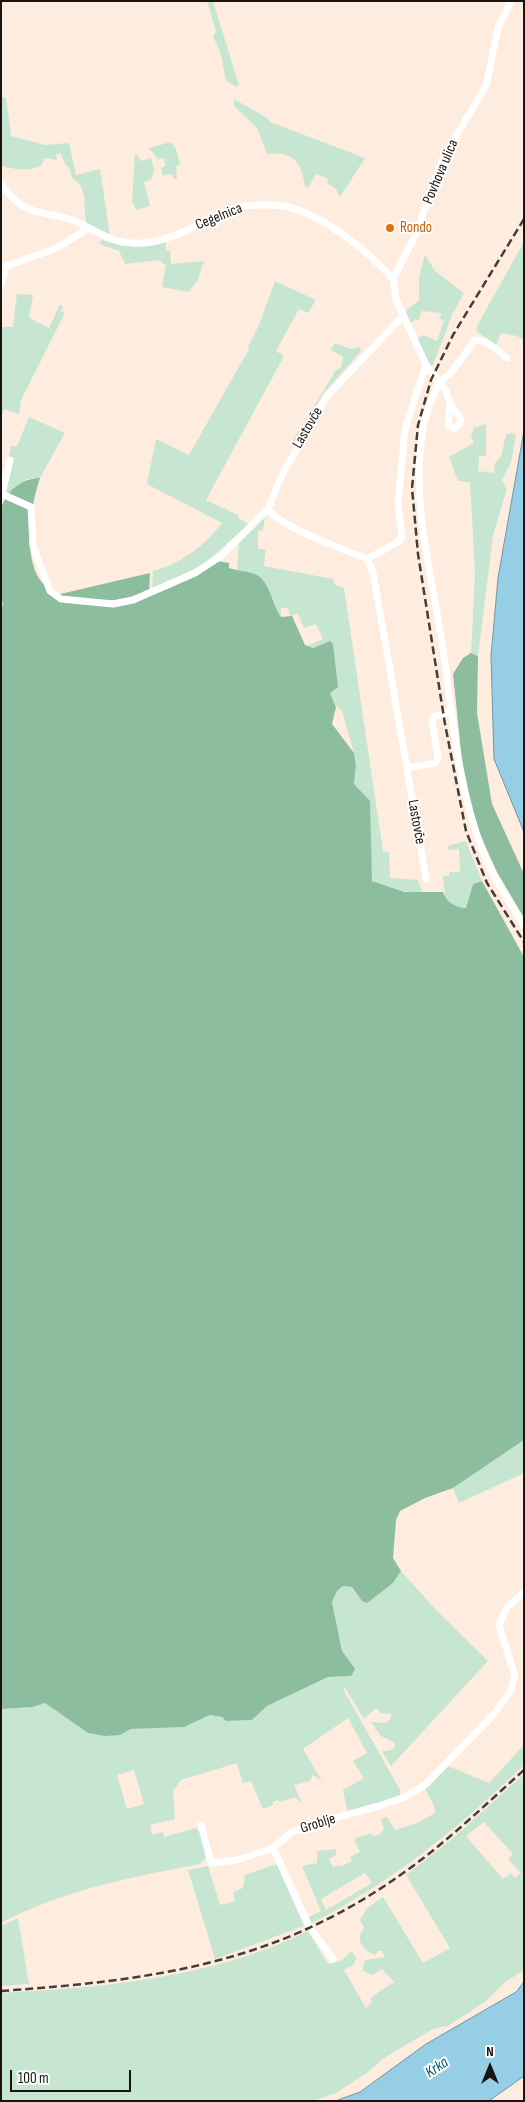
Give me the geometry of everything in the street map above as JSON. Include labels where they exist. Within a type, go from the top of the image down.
[{"type":"street","name":"Povhova ulica","points":[[393,279],[416,234],[443,158],[486,86],[498,28],[511,1]]},
{"type":"street","name":"Cegelnica","points":[[1,184],[10,195],[29,211],[75,221],[87,229],[116,241],[133,244],[150,242],[186,231],[241,206],[287,206],[310,215],[338,232],[379,262],[393,279]]},
{"type":"street","points":[[1,194],[10,195]]},
{"type":"street","points":[[1,285],[4,267],[57,248],[87,229]]},
{"type":"street","points":[[393,279],[396,299],[403,316],[426,365],[446,391],[450,403]]},
{"type":"street","name":"Lastovče","points":[[268,509],[282,476],[327,396],[403,316]]},
{"type":"street","points":[[507,358],[480,340],[476,340],[450,374],[439,382],[425,420],[422,436],[422,518],[463,784],[473,822],[486,858],[524,925]]},
{"type":"street","points":[[10,460],[2,494],[31,506],[33,546],[50,591],[61,599],[113,604],[133,600],[151,593],[195,573],[221,556],[268,509],[277,517],[312,535],[367,558],[388,549],[402,537],[398,503],[406,429],[426,365]]},
{"type":"street","name":"Lastovče","points":[[367,558],[375,581],[426,879]]},
{"type":"street","points":[[408,768],[435,763],[438,758],[432,720],[434,717],[452,710]]},
{"type":"street","name":"Groblje","points":[[201,1825],[211,1863],[237,1860],[273,1848],[291,1833],[308,1825],[405,1797],[426,1784],[494,1714],[511,1690],[515,1676],[499,1626],[507,1607],[524,1592]]},
{"type":"street","points":[[273,1848],[310,1928],[333,1959]]},
{"type":"green space","points":[[207,1],[213,1],[239,85],[236,87],[226,80],[220,51],[213,37],[216,31]]},
{"type":"green space","points":[[1,97],[6,98],[11,136],[45,145],[69,143],[76,175],[100,169],[110,236],[87,225],[81,187],[72,178],[70,168],[66,165],[60,153],[56,154],[57,160],[45,158],[41,166],[31,169],[1,166]]},
{"type":"green space","points":[[234,99],[267,118],[270,122],[365,158],[340,197],[336,189],[327,183],[328,179],[316,174],[308,188],[305,187],[304,178],[295,160],[283,154],[267,154],[257,128],[234,106]]},
{"type":"green space","points":[[171,142],[176,149],[180,164],[176,166],[177,178],[174,179],[172,174],[163,176],[161,168],[165,166],[164,158],[158,159],[149,148]]},
{"type":"green space","points":[[135,153],[141,161],[151,158],[154,170],[151,180],[144,182],[150,206],[137,210],[132,202]]},
{"type":"green space","points":[[102,240],[122,246],[166,241],[166,251],[170,251],[171,264],[204,261],[198,280],[189,292],[162,287],[166,264],[163,264],[160,260],[125,264],[119,251],[99,244]]},
{"type":"green space","points":[[524,242],[524,340],[517,336],[501,333],[496,345],[476,331],[478,324]]},
{"type":"green space","points":[[425,255],[435,271],[464,293],[452,315],[433,365],[429,366],[417,338],[424,335],[437,341],[444,321],[439,318],[442,313],[422,311],[418,321],[415,319],[410,322],[405,312],[419,300],[419,277]]},
{"type":"green space","points":[[275,281],[316,300],[308,313],[299,309],[276,351],[284,356],[206,500],[238,515],[239,519],[249,524],[202,566],[152,590],[153,571],[173,564],[191,553],[208,539],[222,523],[147,484],[156,439],[189,455],[249,349],[248,347],[259,325]]},
{"type":"green space","points":[[17,294],[33,295],[29,318],[49,328],[60,304],[63,307],[61,311],[65,313],[21,400],[19,414],[4,409],[1,418],[1,327],[13,327]]},
{"type":"green space","points":[[335,343],[351,349],[360,347],[361,351],[323,394],[295,441],[292,442],[336,370],[341,368],[343,357],[331,350]]},
{"type":"green space","points":[[29,417],[65,433],[40,478],[28,479],[7,496],[3,488],[11,446],[17,446]]},
{"type":"green space","points":[[486,424],[486,456],[479,456],[478,471],[495,473],[494,464],[501,457],[506,435],[511,433],[516,435],[511,463],[502,480],[507,489],[493,535],[478,656],[471,653],[475,574],[470,482],[458,481],[449,457],[474,443],[471,436],[474,428]]},
{"type":"green space","points":[[40,478],[30,526],[31,552],[37,575],[45,586],[56,595],[150,573],[149,592],[119,600],[100,600],[132,603],[176,584],[217,561],[229,563],[229,568],[254,574],[261,578],[268,588],[281,617],[292,616],[305,645],[313,648],[330,641],[333,644],[338,687],[330,693],[336,707],[332,724],[354,753],[356,765],[354,784],[370,801],[372,881],[404,892],[443,892],[446,899],[452,904],[466,908],[473,884],[482,881],[524,957],[524,1440],[453,1488],[425,1498],[400,1511],[396,1520],[393,1558],[401,1571],[393,1583],[367,1603],[362,1601],[352,1587],[343,1586],[337,1591],[332,1602],[342,1651],[355,1669],[351,1676],[328,1677],[267,1706],[252,1720],[226,1721],[222,1717],[210,1715],[184,1727],[131,1729],[120,1735],[105,1736],[88,1733],[45,1703],[33,1707],[1,1709],[1,607],[3,605],[1,595],[1,509],[7,496],[21,483]]},
{"type":"green space","points":[[265,517],[263,530],[258,531],[258,549],[266,549],[264,566],[333,579],[335,585],[344,588],[383,851],[389,852],[390,878],[418,880],[422,892],[387,889],[375,883],[371,878],[370,802],[354,784],[356,765],[354,753],[342,711],[332,697],[329,679],[330,641],[313,648],[307,646],[323,639],[316,624],[304,628],[298,614],[290,616],[288,608],[281,608],[281,617],[263,580],[237,570],[239,541]]},
{"type":"green space","points":[[471,653],[478,656],[477,713],[492,804],[524,874],[524,918],[497,872],[474,821],[462,761],[453,674],[463,658]]},
{"type":"green space","points":[[466,841],[482,881],[473,884],[466,908],[458,908],[445,899],[443,876],[449,876],[449,872],[460,872],[459,849],[449,850],[448,846]]},
{"type":"green space","points":[[524,1440],[524,1473],[459,1503],[453,1488]]},
{"type":"green space","points":[[401,1571],[436,1610],[488,1661],[391,1766],[382,1751],[389,1751],[394,1748],[395,1743],[381,1736],[371,1722],[386,1723],[391,1718],[391,1714],[381,1713],[376,1708],[364,1719],[345,1688],[343,1689],[400,1790],[400,1796],[348,1814],[343,1790],[364,1778],[353,1761],[367,1753],[348,1718],[303,1749],[322,1781],[313,1775],[310,1781],[294,1785],[303,1805],[295,1797],[280,1802],[278,1800],[273,1802],[273,1805],[263,1809],[251,1781],[243,1783],[237,1763],[181,1780],[173,1791],[175,1819],[150,1825],[152,1835],[163,1832],[164,1837],[196,1828],[202,1834],[206,1858],[200,1864],[149,1874],[73,1893],[1,1923],[1,1709],[33,1707],[45,1703],[88,1733],[120,1735],[131,1729],[184,1727],[210,1715],[222,1717],[226,1721],[252,1720],[267,1706],[328,1677],[351,1676],[349,1662],[342,1651],[332,1602],[337,1591],[343,1586],[352,1587],[362,1601],[393,1583]],"holes":[[[134,1770],[144,1804],[127,1809],[117,1775]]]},
{"type":"green space","points":[[524,1745],[524,1765],[475,1811],[396,1872],[340,1908],[310,1924],[307,1918],[321,1911],[302,1866],[317,1863],[317,1851],[336,1849],[336,1855],[329,1859],[333,1867],[339,1865],[340,1867],[352,1861],[350,1857],[360,1852],[354,1839],[371,1833],[372,1836],[380,1835],[380,1832],[384,1830],[381,1818],[387,1817],[395,1830],[417,1823],[435,1813],[435,1808],[425,1789],[448,1766],[489,1783]],"holes":[[[365,1873],[372,1883],[326,1910],[321,1899]]]},
{"type":"green space","points":[[524,1774],[524,1970],[504,1983],[486,2001],[448,2026],[433,2029],[384,2058],[368,2072],[336,2093],[313,2101],[1,2101],[1,1993],[119,1983],[197,1970],[272,1947],[308,1931],[328,1964],[341,1961],[351,1951],[357,1958],[352,1966],[344,1970],[366,2008],[372,2002],[370,1998],[394,1982],[382,1969],[372,1975],[362,1970],[365,1960],[385,1957],[382,1951],[378,1951],[376,1955],[367,1951],[361,1944],[360,1936],[364,1928],[360,1920],[367,1908],[383,1897],[423,1963],[450,1948],[406,1875],[453,1838]],"holes":[[[484,1822],[513,1854],[508,1859],[521,1873],[515,1878],[511,1873],[503,1879],[466,1836]]]},
{"type":"green space","points":[[277,1864],[304,1926],[215,1959],[188,1870],[208,1866],[220,1905],[235,1901],[233,1892],[243,1888],[245,1875]]},
{"type":"green space","points":[[18,1918],[29,1984],[1,1986],[1,1926]]},
{"type":"water","points":[[524,431],[524,832],[494,759],[491,656],[498,578]]},
{"type":"water","name":"Krka","points":[[524,1982],[524,2076],[489,2101],[335,2101],[360,2092],[426,2044],[516,1992]]},
{"type":"railway","points":[[524,219],[453,335],[431,380],[418,425],[412,488],[418,554],[445,724],[466,831],[487,883],[524,942]]},
{"type":"railway","points":[[1,1991],[111,1981],[163,1973],[213,1962],[262,1947],[310,1927],[358,1902],[406,1871],[452,1835],[524,1770]]},
{"type":"place","name":"Rondo","points":[[390,228]]}]
